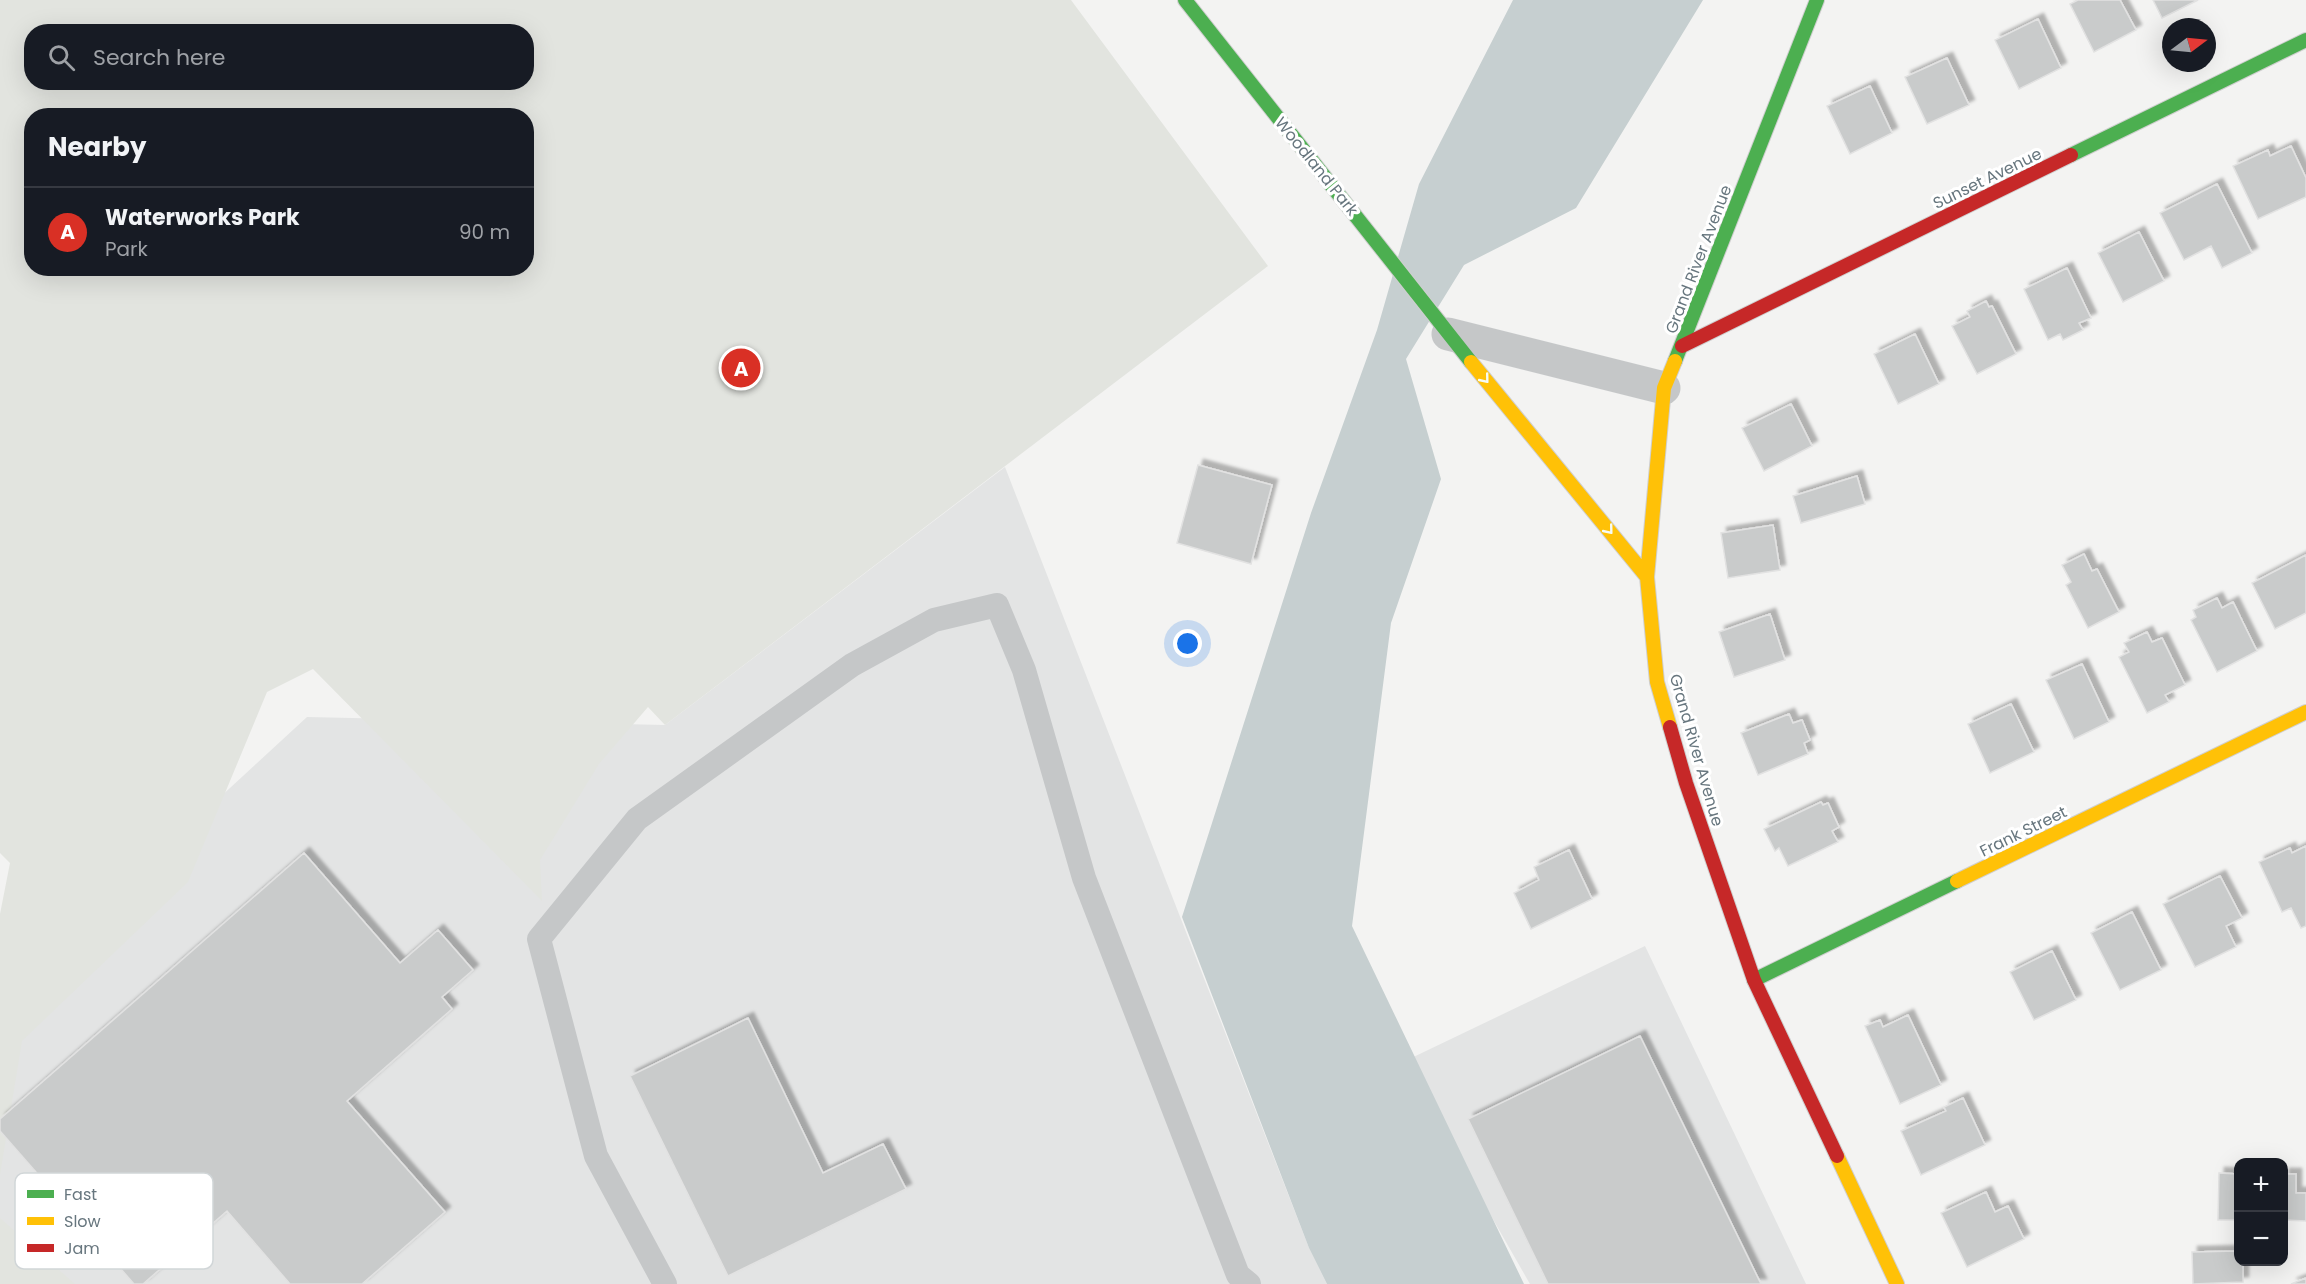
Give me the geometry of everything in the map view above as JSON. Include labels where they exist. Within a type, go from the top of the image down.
[{"type":"street","name":"Woodland Park","points":[[1185,0],[1448,334],[1647,578]]},
{"type":"street","name":"Grand River Avenue","points":[[1817,0],[1664,388],[1647,578],[1657,682],[1686,783],[1754,980],[1897,1284]]},
{"type":"street","name":"Sunset Avenue","points":[[1682,346],[2306,40]]},
{"type":"street","points":[[1448,334],[1664,388]]},
{"type":"street","name":"Frank Street","points":[[1754,980],[2306,712]]},
{"type":"lane","points":[[665,1284],[596,1156],[539,939],[637,819],[852,665],[934,620],[997,605],[1024,670],[1084,878],[1238,1275],[1249,1284]]},
{"type":"shaded area","points":[[0,0],[1071,0],[1268,266],[665,725],[648,707],[599,764],[540,860],[542,901],[313,669],[267,692],[188,882],[22,1041],[0,1175],[0,914],[10,863],[0,853]]},
{"type":"shaded area","points":[[1513,0],[1703,0],[1576,208],[1464,265],[1406,359],[1441,479],[1391,623],[1352,926],[1524,1284],[1327,1284],[1309,1248],[1182,917],[1311,513],[1377,330],[1419,184]]},
{"type":"shaded area","points":[[1005,467],[1309,1248],[1327,1284],[0,1284],[0,1000],[307,717],[665,725]]},
{"type":"shaded area","points":[[1645,946],[1806,1284],[1530,1284],[1403,1062]]},
{"type":"shaded area","points":[[0,1218],[15,1231],[15,1269],[58,1269],[75,1284],[0,1284]]},
{"type":"building","points":[[2078,0],[2120,0],[2136,30],[2094,52],[2070,4]]},
{"type":"building","points":[[2153,0],[2198,0],[2162,18]]},
{"type":"building","points":[[2038,19],[2061,68],[2019,89],[1995,40]]},
{"type":"building","points":[[1947,58],[1969,105],[1927,124],[1905,77]]},
{"type":"building","points":[[1870,86],[1892,133],[1850,154],[1827,106]]},
{"type":"building","points":[[2291,146],[2306,178],[2306,197],[2258,219],[2233,166],[2268,150],[2270,156]]},
{"type":"building","points":[[2217,184],[2252,253],[2222,268],[2211,246],[2184,260],[2160,213]]},
{"type":"building","points":[[2139,232],[2164,281],[2123,302],[2098,253]]},
{"type":"building","points":[[2067,268],[2091,318],[2079,323],[2083,330],[2063,340],[2060,334],[2048,340],[2024,289]]},
{"type":"building","points":[[1986,301],[1989,307],[1992,306],[2016,354],[1977,374],[1952,326],[1970,317],[1967,311]]},
{"type":"building","points":[[1915,334],[1939,384],[1898,404],[1874,354]]},
{"type":"building","points":[[1791,404],[1812,446],[1764,471],[1742,428]]},
{"type":"building","points":[[1198,465],[1272,485],[1251,564],[1177,543]]},
{"type":"building","points":[[1857,476],[1865,504],[1801,523],[1793,496]]},
{"type":"building","points":[[1773,525],[1780,570],[1728,578],[1721,533]]},
{"type":"building","points":[[2084,554],[2092,571],[2097,569],[2119,612],[2088,628],[2066,585],[2071,582],[2062,565]]},
{"type":"building","points":[[2306,555],[2306,613],[2275,629],[2252,583]]},
{"type":"building","points":[[2217,598],[2222,608],[2233,602],[2257,651],[2217,672],[2191,620],[2196,617],[2193,610]]},
{"type":"building","points":[[1770,614],[1785,660],[1734,677],[1719,632]]},
{"type":"building","points":[[2147,632],[2152,642],[2162,638],[2185,685],[2165,695],[2169,702],[2147,713],[2119,657],[2129,652],[2124,643]]},
{"type":"building","points":[[2082,664],[2109,722],[2074,739],[2046,680]]},
{"type":"building","points":[[2011,704],[2034,752],[1990,773],[1968,724]]},
{"type":"building","points":[[1789,714],[1793,723],[1802,720],[1810,740],[1804,743],[1808,754],[1758,775],[1741,733]]},
{"type":"building","points":[[1821,802],[1823,805],[1828,803],[1839,827],[1832,831],[1838,842],[1788,866],[1779,848],[1775,851],[1764,829]]},
{"type":"building","points":[[2306,846],[2306,926],[2301,928],[2291,908],[2282,912],[2259,862],[2290,848],[2292,853]]},
{"type":"building","points":[[1569,850],[1592,899],[1531,929],[1514,893],[1539,880],[1534,867]]},
{"type":"building","points":[[304,853],[400,963],[438,930],[473,970],[442,997],[452,1009],[347,1101],[445,1212],[362,1284],[290,1284],[227,1211],[213,1223],[213,1173],[37,1173],[0,1131],[0,1119]]},
{"type":"building","points":[[2220,876],[2242,918],[2226,926],[2236,947],[2195,967],[2163,904]]},
{"type":"building","points":[[2132,912],[2161,970],[2120,990],[2091,933]]},
{"type":"building","points":[[2052,951],[2076,1000],[2034,1020],[2010,972]]},
{"type":"building","points":[[1908,1015],[1941,1085],[1900,1104],[1865,1026],[1880,1020],[1883,1027]]},
{"type":"building","points":[[748,1018],[823,1173],[883,1144],[906,1189],[728,1276],[630,1076]]},
{"type":"building","points":[[1640,1036],[1761,1284],[1548,1284],[1468,1119]]},
{"type":"building","points":[[1963,1098],[1985,1145],[1921,1175],[1901,1131],[1946,1111],[1944,1107]]},
{"type":"building","points":[[2219,1173],[2234,1174],[2234,1220],[2218,1220]]},
{"type":"building","points":[[2288,1174],[2296,1174],[2296,1193],[2306,1193],[2306,1221],[2288,1220]]},
{"type":"building","points":[[1986,1192],[1995,1212],[2008,1206],[2024,1239],[1967,1267],[1941,1213]]},
{"type":"building","points":[[2234,1251],[2234,1266],[2243,1266],[2243,1282],[2193,1284],[2192,1252]]},
{"type":"building","points":[[121,1269],[160,1269],[143,1284],[134,1284]]},
{"type":"building","points":[[2306,1278],[2306,1284],[2291,1284]]},
{"type":"traffic: fast","points":[[1185,0],[1471,362]]},
{"type":"traffic: fast","points":[[1675,361],[1817,0]]},
{"type":"traffic: fast","points":[[2071,155],[2306,40]]},
{"type":"traffic: fast","points":[[1754,980],[1957,881]]},
{"type":"traffic: slow","points":[[1670,727],[1657,682],[1647,577],[1664,388],[1675,361]]},
{"type":"traffic: slow","points":[[1471,362],[1647,577]]},
{"type":"traffic: slow","points":[[1957,881],[2306,712]]},
{"type":"traffic: slow","points":[[1837,1156],[1897,1284]]},
{"type":"traffic: jam","points":[[1682,346],[2071,155]]},
{"type":"traffic: jam","points":[[1670,727],[1686,783],[1754,980],[1837,1156]]},
{"type":"place","name":"Waterworks Park","points":[[741,368]]}]
